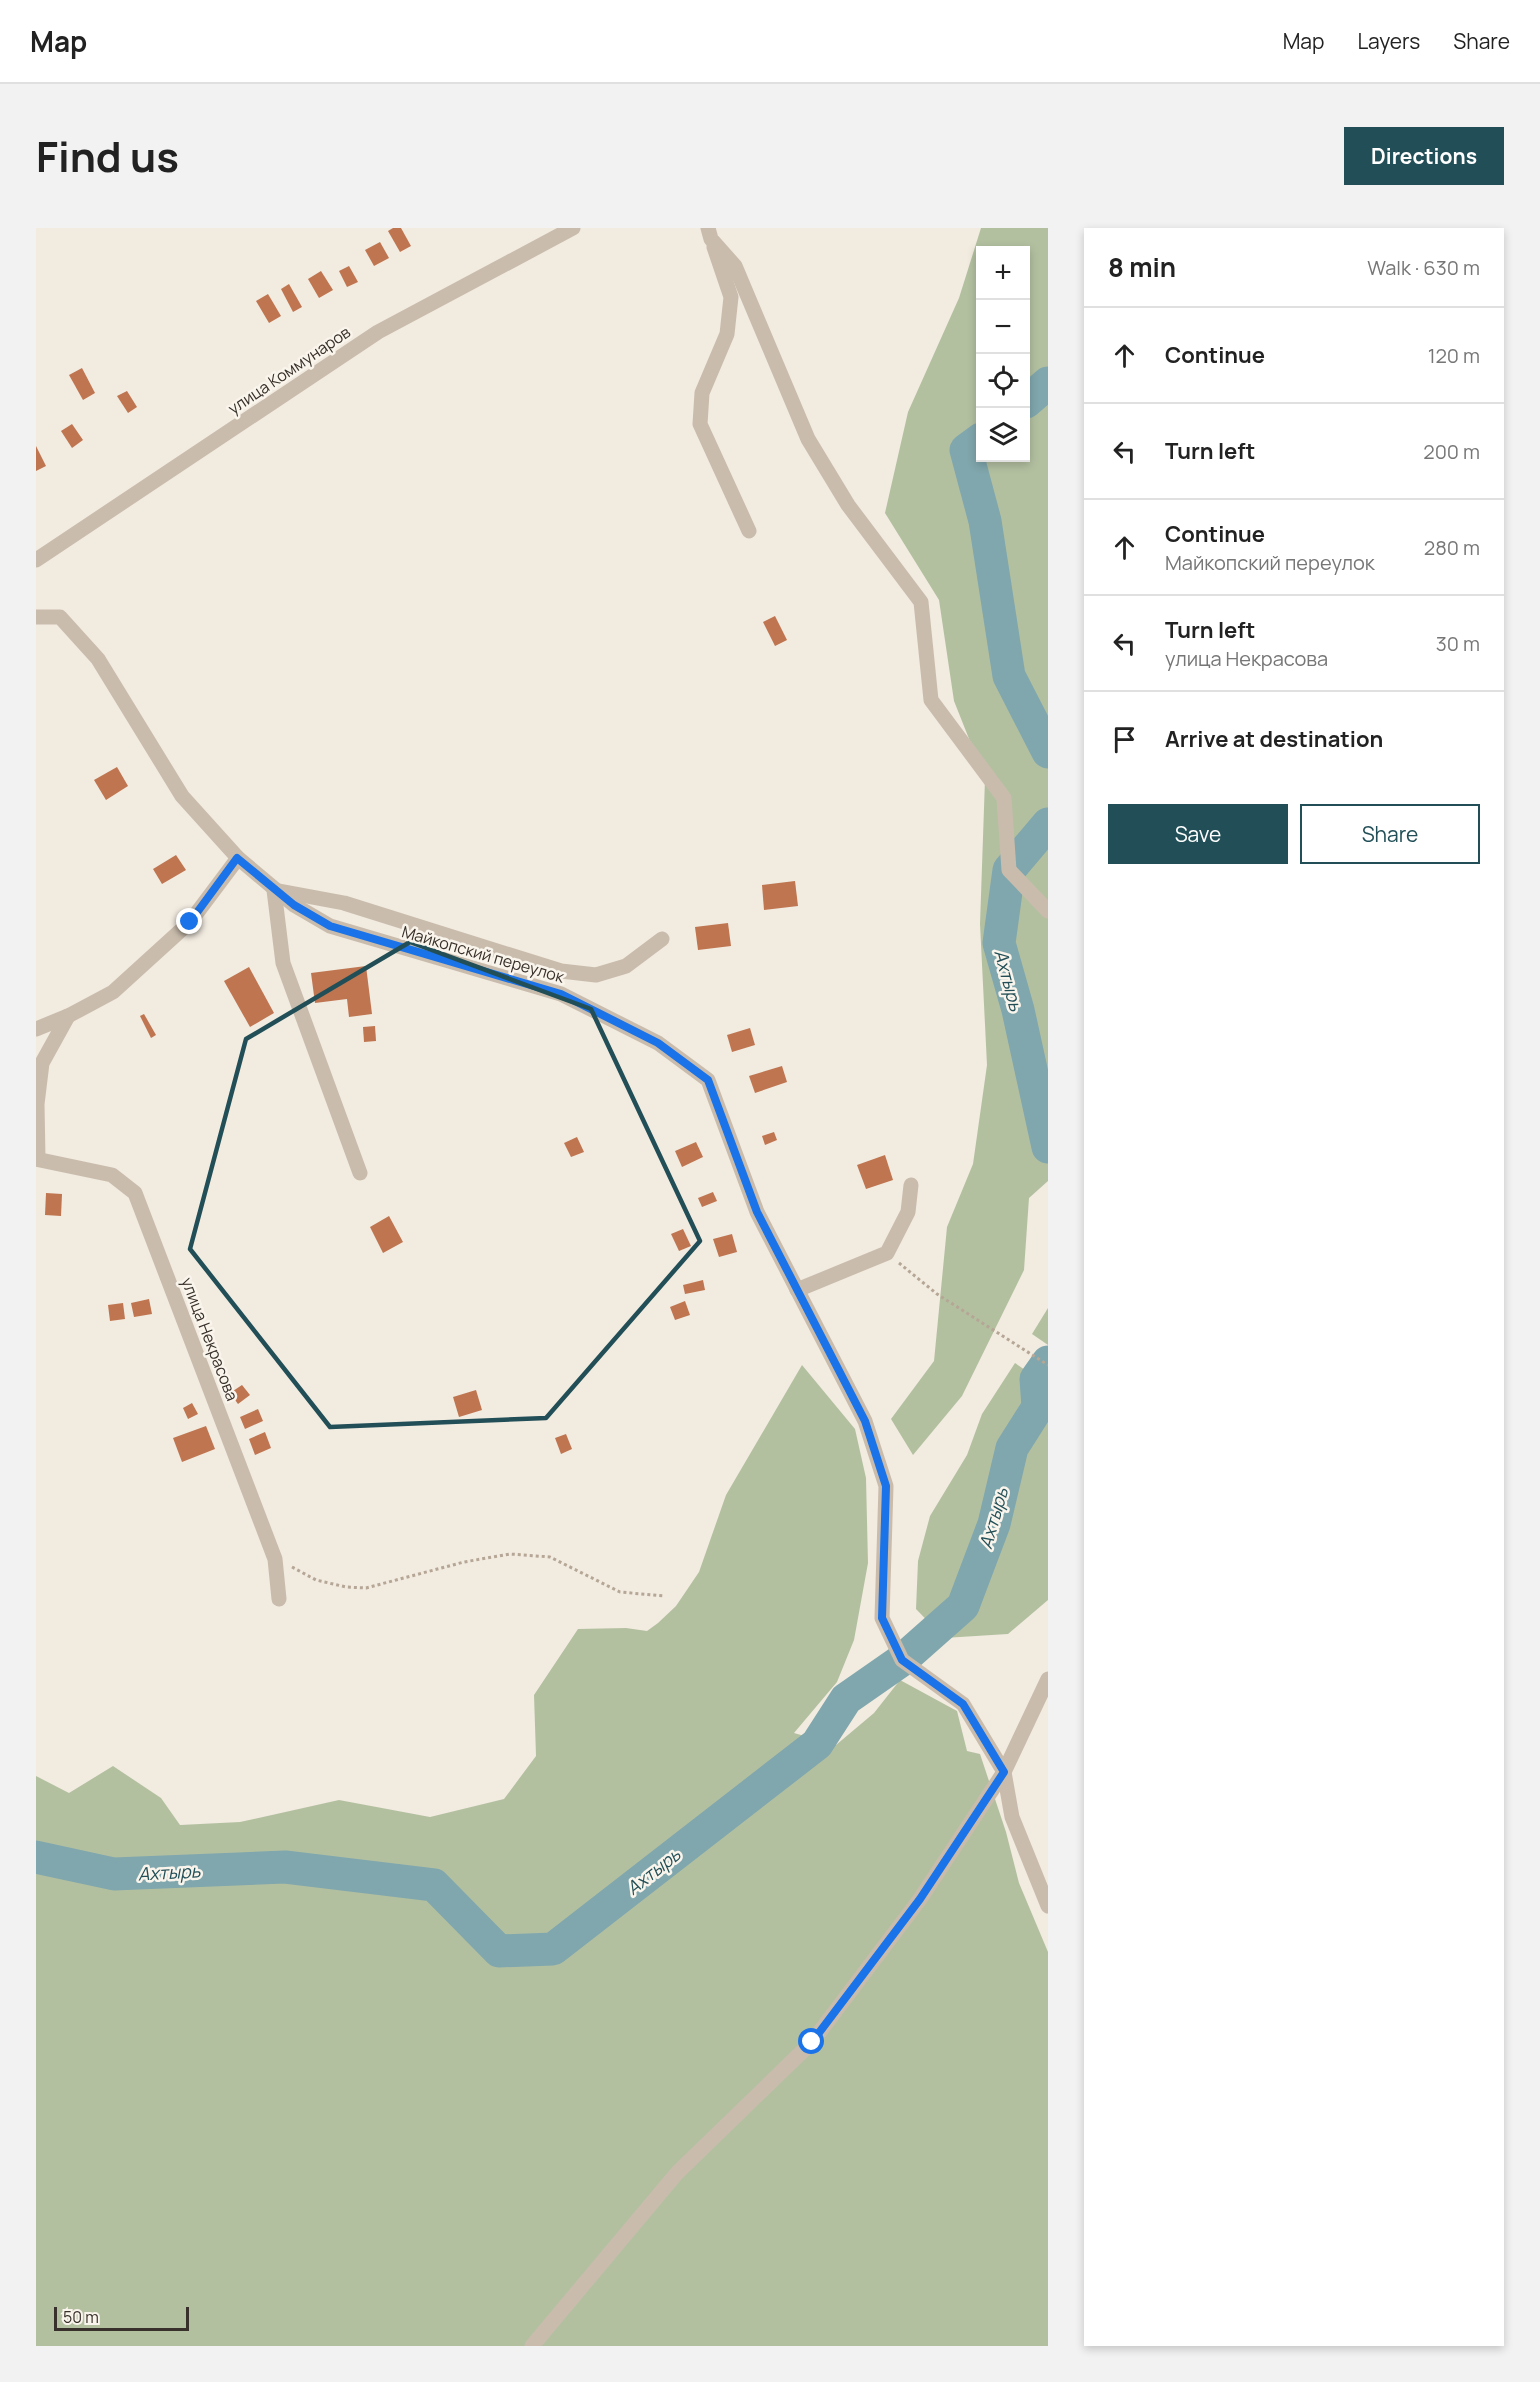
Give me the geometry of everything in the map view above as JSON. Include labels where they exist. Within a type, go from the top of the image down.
[{"type":"street","name":"улица Коммунаров","points":[[36,560],[378,332],[573,228]]},
{"type":"street","points":[[709,234],[731,297],[727,334],[702,393],[700,424],[749,531]]},
{"type":"street","points":[[709,234],[735,266],[808,439],[848,505],[921,602],[931,700],[1004,798],[1009,870],[1048,911]]},
{"type":"street","points":[[36,616],[60,617],[98,659],[182,796],[237,858],[190,922],[113,992],[68,1016],[36,1029]]},
{"type":"street","name":"Майкопский переулок","points":[[237,858],[294,905],[330,926],[561,994],[658,1043],[708,1080],[757,1212],[865,1421],[886,1486],[882,1618],[902,1660],[963,1704],[1004,1772]]},
{"type":"street","points":[[360,1173],[283,963],[274,890],[344,903],[561,971],[596,975],[626,966],[662,939]]},
{"type":"street","points":[[37,1159],[37,1104],[42,1063],[68,1016]]},
{"type":"street","name":"улица Некрасова","points":[[37,1159],[112,1175],[135,1193],[275,1559],[279,1599]]},
{"type":"street","points":[[796,1290],[887,1253],[908,1212],[911,1185]]},
{"type":"street","points":[[532,2346],[677,2173],[812,2042],[920,1899],[1004,1772],[1048,1678]]},
{"type":"street","points":[[1004,1772],[1012,1818],[1048,1906]]},
{"type":"path","points":[[887,1253],[937,1294],[1048,1365]]},
{"type":"path","points":[[275,1559],[316,1580],[346,1587],[366,1588],[464,1562],[510,1554],[550,1557],[620,1592],[664,1596]]},
{"type":"highlighted area","points":[[410,942],[591,1009],[700,1241],[546,1418],[330,1427],[190,1249],[246,1039]]},
{"type":"green space","points":[[981,228],[1048,228],[1048,1181],[1029,1198],[1024,1270],[962,1396],[913,1455],[891,1419],[934,1361],[947,1227],[973,1164],[987,1065],[980,924],[985,779],[954,701],[939,600],[885,513],[908,412],[959,298]]},
{"type":"green space","points":[[1048,1308],[1048,1345],[1032,1334]]},
{"type":"green space","points":[[1015,1363],[1048,1386],[1048,1600],[1008,1634],[944,1638],[916,1609],[918,1561],[930,1516],[967,1455],[982,1414]]},
{"type":"green space","points":[[802,1365],[855,1429],[866,1478],[868,1563],[854,1640],[837,1682],[794,1733],[836,1745],[874,1713],[900,1680],[957,1711],[967,1751],[980,1754],[1006,1832],[1019,1883],[1048,1952],[1048,2346],[36,2346],[36,1776],[69,1793],[113,1766],[161,1798],[180,1825],[240,1822],[339,1800],[430,1817],[504,1799],[536,1756],[534,1695],[578,1629],[626,1628],[647,1631],[676,1606],[699,1572],[726,1495]]},
{"type":"building","points":[[401,228],[411,246],[400,252],[388,231]]},
{"type":"building","points":[[380,242],[389,258],[374,266],[365,250]]},
{"type":"building","points":[[349,266],[358,282],[347,287],[339,271]]},
{"type":"building","points":[[321,271],[333,290],[319,298],[308,279]]},
{"type":"building","points":[[289,284],[302,307],[293,312],[281,289]]},
{"type":"building","points":[[268,294],[281,316],[269,323],[256,301]]},
{"type":"building","points":[[82,368],[95,393],[83,400],[69,375]]},
{"type":"building","points":[[127,391],[137,407],[128,413],[117,396]]},
{"type":"building","points":[[72,424],[83,440],[72,448],[61,431]]},
{"type":"building","points":[[36,446],[46,466],[36,471]]},
{"type":"building","points":[[775,616],[787,640],[775,646],[763,622]]},
{"type":"building","points":[[117,767],[128,786],[106,800],[94,780]]},
{"type":"building","points":[[176,855],[186,870],[162,884],[153,869]]},
{"type":"building","points":[[795,881],[798,906],[764,910],[762,885]]},
{"type":"building","points":[[728,923],[731,946],[698,950],[695,927]]},
{"type":"building","points":[[366,966],[372,1014],[349,1017],[347,999],[315,1003],[311,973]]},
{"type":"building","points":[[249,967],[274,1013],[250,1027],[224,981]]},
{"type":"building","points":[[144,1014],[156,1035],[151,1038],[140,1016]]},
{"type":"building","points":[[375,1026],[376,1041],[364,1042],[363,1027]]},
{"type":"building","points":[[750,1028],[755,1045],[732,1052],[727,1035]]},
{"type":"building","points":[[782,1066],[787,1082],[755,1093],[749,1076]]},
{"type":"building","points":[[774,1132],[777,1140],[765,1145],[762,1136]]},
{"type":"building","points":[[577,1137],[584,1152],[571,1157],[564,1143]]},
{"type":"building","points":[[696,1142],[703,1157],[682,1167],[675,1151]]},
{"type":"building","points":[[885,1155],[893,1180],[866,1189],[857,1165]]},
{"type":"building","points":[[713,1192],[717,1201],[702,1207],[698,1198]]},
{"type":"building","points":[[46,1193],[62,1194],[61,1216],[45,1215]]},
{"type":"building","points":[[389,1216],[403,1242],[383,1253],[370,1227]]},
{"type":"building","points":[[683,1229],[691,1246],[679,1251],[671,1234]]},
{"type":"building","points":[[732,1234],[737,1252],[719,1257],[713,1239]]},
{"type":"building","points":[[703,1280],[705,1290],[685,1294],[683,1285]]},
{"type":"building","points":[[149,1299],[152,1314],[134,1317],[131,1303]]},
{"type":"building","points":[[685,1301],[690,1315],[675,1320],[670,1307]]},
{"type":"building","points":[[123,1303],[125,1319],[110,1321],[108,1305]]},
{"type":"building","points":[[242,1385],[250,1395],[238,1404],[230,1393]]},
{"type":"building","points":[[476,1390],[482,1410],[459,1417],[453,1397]]},
{"type":"building","points":[[192,1403],[198,1414],[188,1419],[183,1408]]},
{"type":"building","points":[[258,1409],[263,1421],[245,1429],[240,1417]]},
{"type":"building","points":[[206,1426],[215,1449],[182,1462],[173,1438]]},
{"type":"building","points":[[265,1432],[271,1448],[255,1455],[249,1439]]},
{"type":"building","points":[[566,1434],[572,1449],[561,1454],[555,1438]]},
{"type":"waterway","name":"Ахтырь","points":[[1030,399],[1048,383]]},
{"type":"waterway","name":"Ахтырь","points":[[976,443],[966,450],[985,521],[1009,676],[1048,752]]},
{"type":"waterway","name":"Ахтырь","points":[[1048,824],[1009,870],[999,943],[1018,1010],[1048,1147]]},
{"type":"waterway","name":"Ахтырь","points":[[36,1857],[114,1874],[285,1867],[434,1885],[499,1951],[553,1949],[817,1744],[846,1699],[902,1660],[963,1606],[994,1524],[1012,1448],[1038,1407],[1036,1379],[1048,1362]]},
{"type":"route","points":[[190,922],[237,858],[294,905],[330,926],[561,994],[658,1043],[708,1080],[757,1212],[865,1421],[886,1486],[882,1618],[902,1660],[963,1704],[1004,1772],[920,1899],[812,2042]]}]
